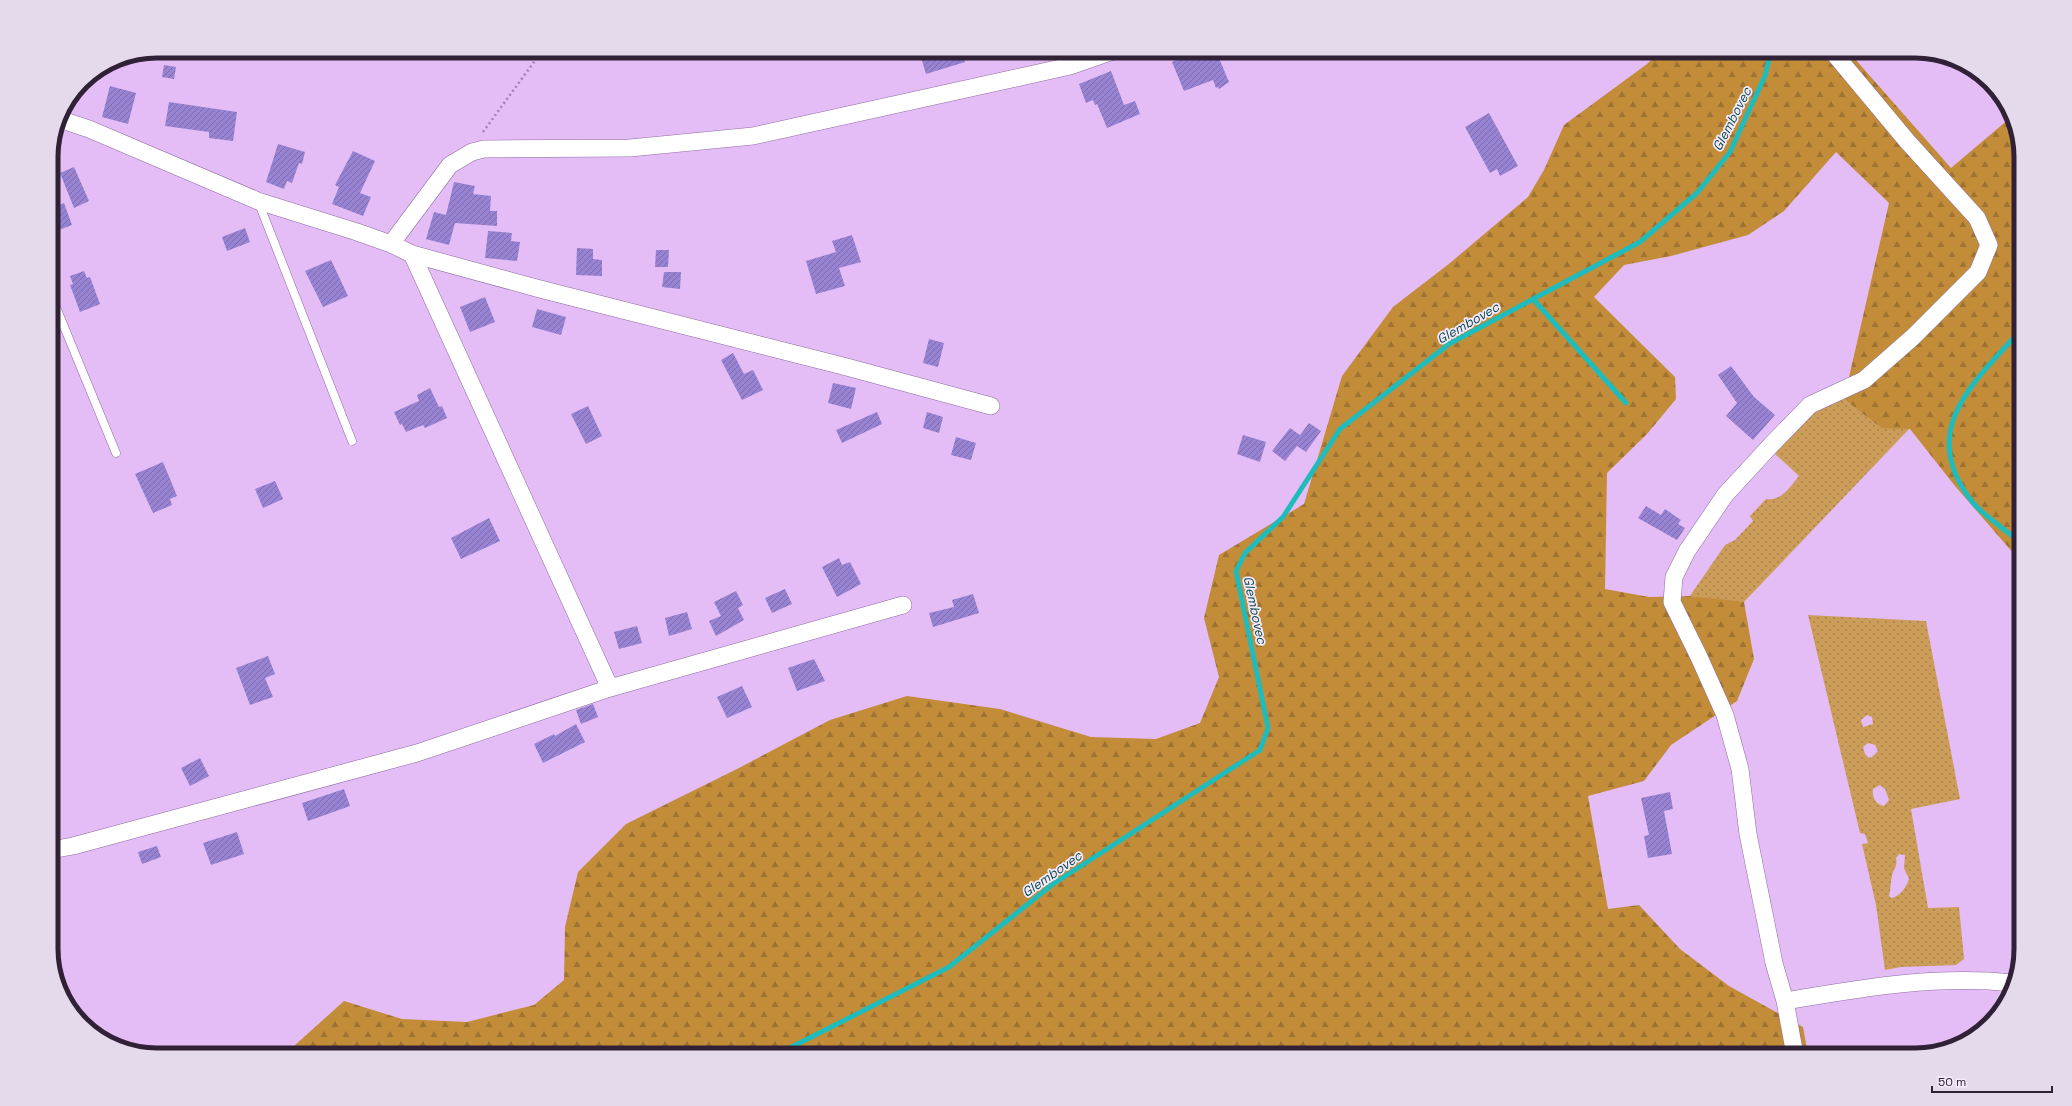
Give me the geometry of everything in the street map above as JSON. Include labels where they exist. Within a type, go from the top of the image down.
[{"type":"street","points":[[391,244],[450,165],[472,152],[484,149],[630,148],[753,136],[1070,66],[1093,58]]},
{"type":"street","points":[[1794,1048],[1785,1000],[1774,963],[1748,834],[1740,769],[1725,714],[1700,657],[1672,602],[1674,577],[1687,551],[1726,495],[1772,444],[1810,405],[1864,380],[1914,337],[1978,272],[1989,245],[1977,218],[1907,141],[1838,58]]},
{"type":"street","points":[[65,121],[88,129],[258,201],[391,244],[412,254],[540,289],[806,356],[991,406]]},
{"type":"street","points":[[412,254],[610,688]]},
{"type":"street","points":[[58,849],[224,806],[417,753],[610,688],[903,605]]},
{"type":"street","points":[[1785,1000],[1886,984],[1976,979],[2008,982]]},
{"type":"lane","points":[[258,201],[352,441]]},
{"type":"lane","points":[[58,312],[116,453]]},
{"type":"path","points":[[472,152],[482,134],[537,58]]},
{"type":"shaded area","points":[[1844,399],[1881,428],[1910,428],[1743,603],[1690,596],[1725,545],[1735,540],[1753,521],[1750,516],[1766,499],[1781,496],[1789,489],[1799,476],[1773,452],[1796,427],[1814,412],[1823,406]]},
{"type":"shaded area","points":[[1808,615],[1926,621],[1960,799],[1911,809],[1928,908],[1959,907],[1964,959],[1956,965],[1901,967],[1885,970],[1876,905],[1862,844],[1868,843],[1865,834],[1860,833]],"holes":[[[1867,715],[1872,717],[1873,724],[1863,727],[1861,720]],[[1868,743],[1875,745],[1878,751],[1869,758],[1865,754],[1863,747]],[[1880,785],[1885,789],[1889,800],[1884,806],[1875,800],[1873,789]],[[1899,854],[1905,855],[1904,868],[1909,879],[1905,888],[1897,896],[1891,898],[1889,896],[1891,879],[1896,866],[1896,858]]]},
{"type":"green space","points":[[1653,58],[1854,58],[1951,168],[2007,120],[2012,138],[2014,151],[2014,554],[1955,486],[1910,429],[1881,428],[1844,399],[1889,203],[1836,152],[1784,211],[1748,235],[1671,256],[1624,265],[1594,297],[1675,377],[1676,399],[1647,434],[1607,473],[1605,589],[1649,597],[1690,596],[1744,602],[1754,659],[1737,701],[1671,745],[1644,781],[1588,796],[1608,909],[1639,905],[1680,949],[1729,986],[1803,1027],[1807,1048],[292,1048],[344,1001],[402,1019],[467,1022],[534,1005],[564,980],[565,927],[578,872],[626,824],[737,769],[830,720],[907,696],[1000,709],[1091,737],[1156,739],[1200,723],[1219,677],[1204,618],[1219,555],[1304,504],[1342,376],[1393,307],[1450,263],[1528,197],[1544,170],[1564,125]]},
{"type":"building","points":[[921,58],[964,58],[965,62],[926,74]]},
{"type":"building","points":[[1181,58],[1219,58],[1229,82],[1219,89],[1218,87],[1216,88],[1213,80],[1184,91],[1172,62]]},
{"type":"building","points":[[164,65],[176,67],[174,79],[162,77]]},
{"type":"building","points":[[1111,71],[1124,105],[1135,101],[1140,114],[1107,128],[1097,104],[1095,105],[1093,100],[1086,103],[1079,84]]},
{"type":"building","points":[[110,86],[136,93],[128,124],[102,117]]},
{"type":"building","points":[[169,102],[237,112],[233,141],[209,138],[209,132],[165,126]]},
{"type":"building","points":[[1489,113],[1518,166],[1500,176],[1497,169],[1490,173],[1465,127]]},
{"type":"building","points":[[278,144],[305,152],[302,164],[299,163],[292,183],[287,181],[284,189],[266,182]]},
{"type":"building","points":[[353,151],[375,161],[360,193],[371,197],[363,216],[332,204],[339,187],[335,185]]},
{"type":"building","points":[[74,167],[89,201],[74,208],[60,173]]},
{"type":"building","points":[[454,182],[475,186],[473,194],[491,196],[490,211],[497,211],[497,226],[455,223],[449,245],[426,239],[434,212],[446,215]]},
{"type":"building","points":[[64,203],[72,225],[58,230],[58,205]]},
{"type":"building","points":[[245,228],[250,242],[227,251],[222,237]]},
{"type":"building","points":[[488,231],[512,233],[511,241],[520,242],[517,261],[485,258]]},
{"type":"building","points":[[852,235],[861,262],[839,268],[845,286],[816,294],[806,261],[836,252],[832,241]]},
{"type":"building","points":[[577,248],[593,249],[593,259],[602,260],[602,276],[576,275]]},
{"type":"building","points":[[656,250],[669,250],[668,267],[655,267]]},
{"type":"building","points":[[331,260],[348,296],[323,307],[305,271]]},
{"type":"building","points":[[84,271],[87,278],[90,277],[100,304],[80,312],[70,285],[73,284],[70,276]]},
{"type":"building","points":[[664,272],[681,272],[680,289],[662,287]]},
{"type":"building","points":[[485,297],[495,322],[470,332],[460,307]]},
{"type":"building","points":[[537,309],[566,317],[561,335],[532,327]]},
{"type":"building","points":[[929,339],[944,343],[938,367],[923,363]]},
{"type":"building","points":[[733,353],[744,374],[753,370],[763,390],[742,400],[721,360]]},
{"type":"building","points":[[1731,366],[1754,397],[1775,415],[1753,440],[1726,416],[1737,403],[1718,375]]},
{"type":"building","points":[[833,383],[856,388],[851,409],[828,403]]},
{"type":"building","points":[[430,388],[439,407],[442,406],[447,418],[425,428],[423,425],[406,432],[402,424],[400,425],[394,412],[419,401],[417,395]]},
{"type":"building","points":[[588,406],[602,436],[586,444],[571,414]]},
{"type":"building","points":[[877,412],[882,424],[842,443],[836,430]]},
{"type":"building","points":[[927,412],[943,417],[939,433],[923,428]]},
{"type":"building","points":[[1309,423],[1321,431],[1306,452],[1297,446],[1285,461],[1272,451],[1290,428],[1300,435]]},
{"type":"building","points":[[1243,435],[1266,442],[1260,462],[1237,454]]},
{"type":"building","points":[[956,437],[976,443],[971,460],[951,455]]},
{"type":"building","points":[[163,462],[177,496],[170,499],[172,505],[153,513],[135,474]]},
{"type":"building","points":[[275,481],[283,499],[263,508],[255,489]]},
{"type":"building","points":[[1646,506],[1661,515],[1665,509],[1681,520],[1678,524],[1685,528],[1677,540],[1638,518]]},
{"type":"building","points":[[489,518],[500,541],[461,559],[451,538]]},
{"type":"building","points":[[839,558],[842,565],[850,562],[861,584],[837,597],[822,567]]},
{"type":"building","points":[[785,589],[792,604],[772,613],[765,598]]},
{"type":"building","points":[[736,591],[743,605],[738,608],[744,620],[716,636],[709,621],[721,616],[714,602]]},
{"type":"building","points":[[973,594],[979,613],[933,627],[929,613],[954,607],[952,600]]},
{"type":"building","points":[[687,612],[692,629],[669,636],[665,618]]},
{"type":"building","points":[[637,626],[642,643],[619,649],[614,632]]},
{"type":"building","points":[[268,656],[275,674],[265,678],[273,697],[250,705],[236,668]]},
{"type":"building","points":[[814,659],[825,681],[797,691],[788,668]]},
{"type":"building","points":[[742,686],[752,707],[727,718],[717,697]]},
{"type":"building","points":[[593,704],[598,717],[581,724],[576,710]]},
{"type":"building","points":[[576,724],[585,742],[543,763],[534,744],[554,734],[555,736]]},
{"type":"building","points":[[200,758],[209,776],[190,786],[181,768]]},
{"type":"building","points":[[344,789],[350,806],[308,821],[302,803]]},
{"type":"building","points":[[1670,792],[1673,809],[1664,811],[1672,854],[1648,858],[1644,836],[1649,835],[1641,798]]},
{"type":"building","points":[[237,832],[244,854],[211,865],[203,843]]},
{"type":"building","points":[[157,846],[161,857],[142,864],[138,852]]},
{"type":"waterway","name":"Glembovec","points":[[790,1048],[949,967],[1053,884],[1260,750],[1268,728],[1236,571],[1245,553],[1283,517],[1340,429],[1449,344],[1640,242],[1697,193],[1730,152],[1765,76],[1769,58]]},
{"type":"waterway","points":[[1533,299],[1626,403]]},
{"type":"waterway","points":[[2014,338],[1969,389],[1957,410],[1950,431],[1950,454],[1957,478],[1974,504],[2014,537]]}]
